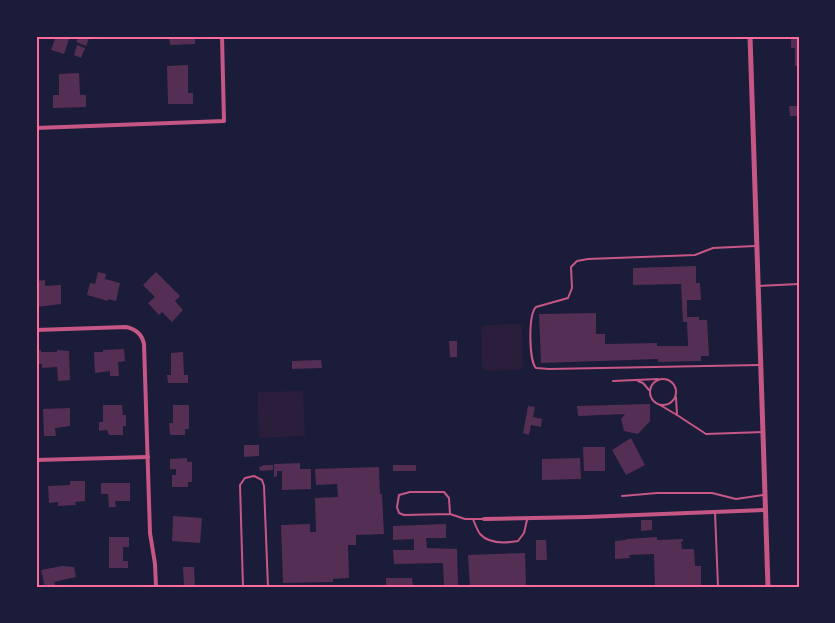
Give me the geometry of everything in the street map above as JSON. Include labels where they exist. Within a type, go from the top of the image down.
[{"type":"street","points":[[36,128],[224,122],[222,36]]},
{"type":"street","points":[[750,36],[768,587]]},
{"type":"street","points":[[36,330],[129,327],[142,336],[144,344],[150,533],[156,587]]},
{"type":"street","points":[[36,460],[148,457]]},
{"type":"street","points":[[484,519],[766,510]]},
{"type":"lane","points":[[757,246],[713,248],[695,255],[577,261],[571,267],[572,288],[568,298],[532,311],[532,362],[536,368],[549,370],[760,364]]},
{"type":"lane","points":[[758,286],[799,284]]},
{"type":"lane","points":[[649,392],[652,384],[660,379]]},
{"type":"lane","points":[[636,380],[643,383],[652,400],[706,434],[763,432]]},
{"type":"lane","points":[[612,382],[669,380],[676,390],[677,415]]},
{"type":"lane","points":[[660,405],[669,404],[673,401],[676,394]]},
{"type":"lane","points":[[243,587],[240,485],[245,478],[254,476],[262,480],[264,486],[268,587]]},
{"type":"lane","points":[[450,514],[449,498],[444,492],[410,492],[399,495],[399,513],[404,515],[450,514],[465,519],[484,519]]},
{"type":"lane","points":[[622,496],[657,493],[712,493],[736,499],[765,495]]},
{"type":"lane","points":[[715,511],[718,587]]},
{"type":"lane","points":[[473,519],[480,534],[487,539],[498,542],[510,542],[518,541],[524,533],[527,518]]},
{"type":"shaded area","points":[[519,324],[522,327],[523,367],[519,370],[486,371],[482,367],[481,328],[484,325]]},
{"type":"shaded area","points":[[303,391],[305,436],[259,438],[257,392]]},
{"type":"building","points":[[56,36],[70,36],[64,54],[51,50]]},
{"type":"building","points":[[72,36],[90,36],[86,46],[76,42],[78,38]]},
{"type":"building","points":[[169,36],[195,36],[195,44],[170,45]]},
{"type":"building","points":[[791,36],[799,36],[799,66],[795,66],[795,48],[791,48]]},
{"type":"building","points":[[77,45],[85,48],[81,58],[74,55]]},
{"type":"building","points":[[188,65],[188,93],[193,93],[193,104],[168,104],[167,66]]},
{"type":"building","points":[[79,73],[80,95],[86,95],[86,107],[53,108],[53,95],[59,95],[59,74]]},
{"type":"building","points":[[789,106],[799,106],[799,116],[790,116]]},
{"type":"building","points":[[696,266],[696,283],[700,283],[701,300],[687,300],[687,317],[699,317],[699,320],[707,320],[709,356],[701,356],[701,361],[658,362],[658,359],[541,363],[539,314],[596,313],[596,334],[605,334],[605,344],[657,343],[657,346],[688,346],[687,322],[683,322],[681,284],[633,285],[633,268]]},
{"type":"building","points":[[98,272],[106,274],[105,279],[120,283],[116,301],[108,299],[108,301],[87,295],[90,283],[95,284]]},
{"type":"building","points":[[156,272],[180,296],[175,301],[183,310],[172,322],[162,312],[159,315],[148,303],[155,297],[143,285]]},
{"type":"building","points":[[45,280],[45,286],[61,285],[61,304],[36,307],[37,281]]},
{"type":"building","points":[[449,341],[457,341],[457,357],[450,357]]},
{"type":"building","points":[[124,349],[125,361],[118,362],[119,376],[110,376],[110,371],[95,373],[94,352]]},
{"type":"building","points":[[41,350],[41,352],[69,351],[70,380],[58,381],[57,367],[42,368],[42,364],[36,364],[36,351]]},
{"type":"building","points":[[183,352],[184,375],[188,375],[188,383],[168,383],[167,375],[171,375],[171,353]]},
{"type":"building","points":[[321,360],[322,368],[292,369],[292,361]]},
{"type":"building","points":[[650,404],[650,421],[638,434],[624,431],[621,419],[625,414],[578,416],[577,406]]},
{"type":"building","points":[[103,405],[122,405],[123,415],[126,415],[126,426],[123,426],[123,435],[109,435],[107,430],[99,431],[99,422],[103,422]]},
{"type":"building","points":[[173,405],[189,405],[189,429],[185,429],[185,435],[170,435],[169,423],[173,423]]},
{"type":"building","points":[[528,406],[535,407],[533,417],[542,419],[541,427],[531,425],[529,435],[523,433]]},
{"type":"building","points":[[70,408],[70,426],[55,428],[56,436],[44,436],[43,409]]},
{"type":"building","points":[[631,438],[645,465],[626,475],[612,450]]},
{"type":"building","points":[[244,445],[259,445],[259,456],[244,457]]},
{"type":"building","points":[[583,447],[605,447],[605,471],[584,471]]},
{"type":"building","points":[[187,458],[187,462],[192,462],[192,482],[188,482],[188,487],[172,487],[172,475],[176,475],[176,469],[170,469],[170,459]]},
{"type":"building","points":[[580,458],[581,479],[542,480],[542,459]]},
{"type":"building","points":[[300,463],[300,469],[311,469],[311,489],[282,490],[282,471],[277,471],[277,476],[274,477],[274,464]]},
{"type":"building","points":[[273,465],[273,470],[260,471],[259,467]]},
{"type":"building","points":[[393,465],[416,465],[416,471],[393,471]]},
{"type":"building","points":[[379,467],[384,534],[356,535],[356,545],[348,545],[349,578],[333,579],[333,582],[283,583],[281,525],[310,524],[310,532],[316,532],[315,498],[338,497],[337,484],[316,485],[315,469]]},
{"type":"building","points":[[70,481],[85,481],[85,501],[75,502],[76,505],[58,506],[58,502],[49,503],[48,486],[70,485]]},
{"type":"building","points":[[101,483],[130,483],[130,501],[115,501],[116,507],[109,507],[108,494],[101,494]]},
{"type":"building","points":[[173,516],[202,518],[200,543],[172,541]]},
{"type":"building","points":[[641,520],[652,520],[652,530],[641,531]]},
{"type":"building","points":[[446,524],[446,538],[426,538],[427,548],[457,549],[458,587],[444,587],[443,563],[394,564],[393,550],[414,550],[414,539],[393,540],[393,526]]},
{"type":"building","points":[[109,537],[129,537],[129,547],[123,547],[123,561],[128,561],[128,568],[109,568]]},
{"type":"building","points":[[657,537],[657,540],[683,539],[681,542],[682,549],[694,549],[695,566],[701,566],[701,586],[655,587],[654,554],[629,555],[630,558],[615,559],[615,541]]},
{"type":"building","points":[[536,540],[546,540],[547,560],[536,560]]},
{"type":"building","points":[[525,553],[526,587],[470,587],[468,555]]},
{"type":"building","points":[[62,566],[74,567],[76,577],[54,582],[56,587],[45,587],[41,570]]},
{"type":"building","points":[[183,567],[194,567],[195,587],[184,587]]},
{"type":"building","points":[[386,578],[412,578],[413,587],[386,587]]}]
